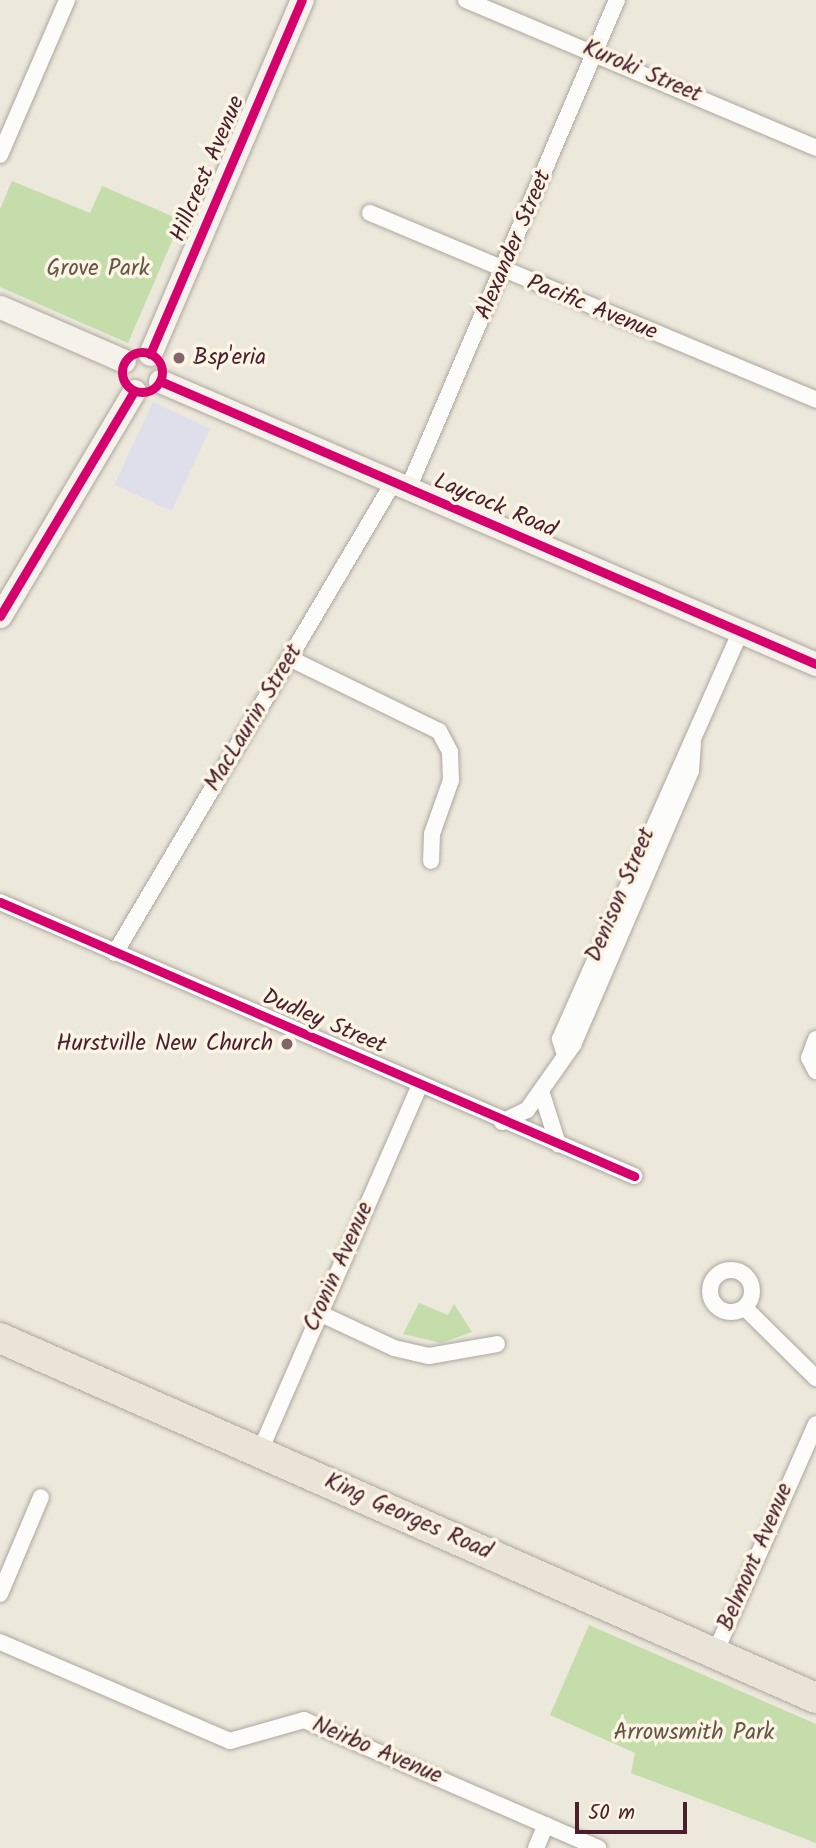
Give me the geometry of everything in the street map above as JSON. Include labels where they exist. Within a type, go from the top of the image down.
[{"type":"highway","name":"King Georges Road","points":[[0,1338],[816,1698]]},
{"type":"street","points":[[0,155],[67,0]]},
{"type":"street","name":"Hillcrest Avenue","points":[[150,354],[302,0]]},
{"type":"street","name":"Kuroki Street","points":[[466,0],[596,52],[816,148]]},
{"type":"street","name":"Alexander Street","points":[[401,486],[504,272],[617,0]]},
{"type":"street","name":"Pacific Avenue","points":[[370,213],[504,272],[816,400]]},
{"type":"street","points":[[0,307],[124,361],[150,354],[161,368],[160,381],[149,391],[134,391],[122,378],[124,361]]},
{"type":"street","name":"Laycock Road","points":[[160,381],[816,664]]},
{"type":"street","points":[[0,616],[134,391]]},
{"type":"street","name":"MacLaurin Street","points":[[115,953],[289,658],[401,486]]},
{"type":"street","name":"Denison Street","points":[[502,1122],[527,1110],[564,1052],[573,1045],[691,771],[693,743],[740,632]]},
{"type":"street","points":[[289,658],[439,731],[450,752],[451,779],[432,834],[431,861]]},
{"type":"street","name":"Dudley Street","points":[[0,902],[502,1122],[634,1176]]},
{"type":"street","points":[[814,1070],[816,1039]]},
{"type":"street","name":"Cronin Avenue","points":[[260,1451],[420,1084]]},
{"type":"street","points":[[541,1091],[558,1144]]},
{"type":"street","points":[[745,1308],[816,1378]]},
{"type":"street","points":[[319,1313],[394,1348],[429,1356],[497,1344]]},
{"type":"street","name":"Belmont Avenue","points":[[715,1653],[816,1424]]},
{"type":"street","points":[[0,1594],[41,1497]]},
{"type":"street","name":"Neirbo Avenue","points":[[0,1642],[230,1741],[304,1720],[598,1848]]},
{"type":"street","points":[[536,1848],[546,1825]]},
{"type":"shaded area","points":[[153,402],[210,429],[172,511],[115,484]]},
{"type":"green space","name":"Grove Park","points":[[12,181],[90,213],[102,186],[181,220],[128,343],[0,287],[0,209]]},
{"type":"green space","points":[[419,1303],[448,1315],[454,1304],[472,1332],[441,1343],[403,1334]]},
{"type":"green space","name":"Arrowsmith Park","points":[[589,1625],[816,1724],[816,1843],[631,1773],[635,1753],[550,1715]]},
{"type":"cycle path","points":[[150,354],[302,0]]},
{"type":"cycle path","points":[[142,352],[156,358],[162,372],[156,386],[142,392],[128,386],[122,372],[128,358],[142,352]]},
{"type":"cycle path","points":[[160,381],[816,664]]},
{"type":"cycle path","points":[[0,616],[134,391]]},
{"type":"cycle path","points":[[0,902],[634,1176]]},
{"type":"place","name":"Bsp'eria","points":[[179,358]]},
{"type":"place","name":"Hurstville New Church","points":[[287,1044]]}]
